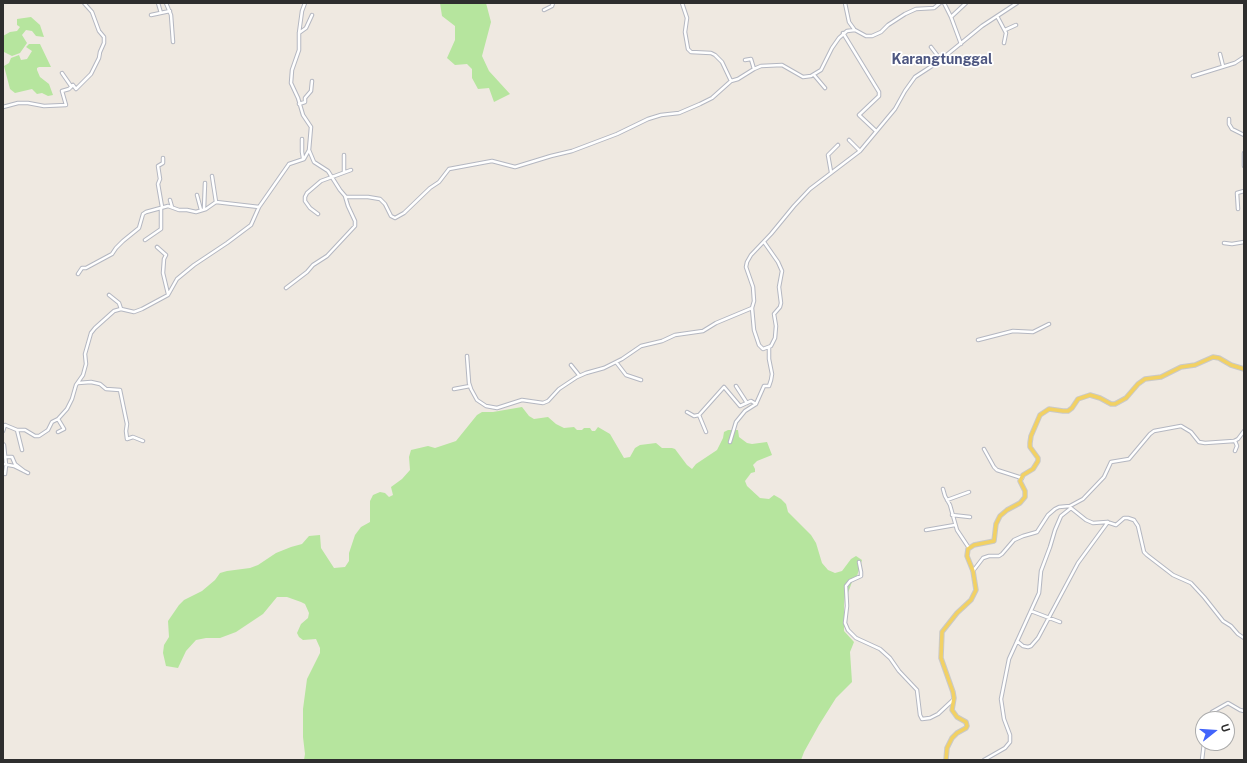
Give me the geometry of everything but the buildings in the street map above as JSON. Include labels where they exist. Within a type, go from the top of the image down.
[{"type":"main road","points":[[946,760],[947,748],[952,738],[957,732],[968,726],[966,722],[958,718],[953,713],[953,692],[942,661],[941,633],[975,593],[977,586],[973,571],[966,556],[969,548],[992,542],[994,540],[996,524],[1000,516],[1009,508],[1020,503],[1025,497],[1025,491],[1020,482],[1038,461],[1038,456],[1030,447],[1030,440],[1039,417],[1047,409],[1068,411],[1078,400],[1090,395],[1111,404],[1115,404],[1126,398],[1138,384],[1145,379],[1161,377],[1180,367],[1195,365],[1213,357],[1219,358],[1231,365],[1244,369]]},
{"type":"street","points":[[62,73],[71,86],[72,85],[76,89],[91,74],[104,43],[104,37],[99,31],[92,12],[84,3]]},
{"type":"street","points":[[158,3],[160,13]]},
{"type":"street","points":[[166,3],[170,11],[173,42]]},
{"type":"street","points":[[3,431],[4,426],[17,430],[24,430],[35,436],[39,436],[48,430],[52,422],[58,419],[67,409],[72,400],[76,385],[83,375],[86,364],[85,354],[91,333],[114,311],[121,309],[134,312],[168,295],[177,279],[194,265],[251,225],[259,206],[289,164],[304,159],[309,150],[311,127],[303,115],[291,83],[292,70],[300,50],[299,33],[305,3]]},
{"type":"street","points":[[544,10],[552,6],[553,3]]},
{"type":"street","points":[[682,3],[687,18],[685,32],[688,49],[691,52],[715,55],[722,62],[732,81]]},
{"type":"street","points":[[845,3],[849,22],[854,30]]},
{"type":"street","points":[[344,196],[348,198],[365,197],[380,200],[385,204],[391,216],[395,218],[404,213],[430,188],[437,184],[449,169],[492,161],[511,167],[572,151],[617,134],[648,119],[679,112],[700,104],[712,98],[732,81],[742,77],[754,68],[779,64],[784,65],[803,78],[814,75],[821,70],[832,48],[843,33],[849,30],[854,30],[866,36],[874,36],[905,14],[916,9],[934,8],[940,3]]},
{"type":"street","points":[[944,3],[961,44]]},
{"type":"street","points":[[951,17],[966,3]]},
{"type":"street","points":[[764,242],[778,262],[782,271],[779,288],[781,303],[780,307],[774,313],[776,336],[773,343],[769,347],[762,349],[754,330],[752,308],[754,301],[753,287],[746,264],[751,255],[806,193],[860,151],[895,109],[905,90],[915,77],[941,60],[997,16],[1017,3]]},
{"type":"street","points":[[151,15],[170,11]]},
{"type":"street","points":[[299,33],[306,28],[312,15]]},
{"type":"street","points":[[997,16],[1005,30],[1006,35],[1004,43]]},
{"type":"street","points":[[1005,30],[1016,25]]},
{"type":"street","points":[[843,33],[860,58],[866,72],[879,92],[879,96],[859,115],[876,131]]},
{"type":"street","points":[[931,46],[941,60]]},
{"type":"street","points":[[1220,54],[1223,66]]},
{"type":"street","points":[[1193,76],[1235,63],[1244,57]]},
{"type":"street","points":[[746,60],[751,59],[754,68]]},
{"type":"street","points":[[814,75],[825,88]]},
{"type":"street","points":[[299,104],[305,102],[311,91],[312,81]]},
{"type":"street","points":[[3,107],[18,103],[44,106],[66,105],[62,91],[69,89],[71,86]]},
{"type":"street","points":[[1229,119],[1229,124],[1232,129],[1244,135]]},
{"type":"street","points":[[302,139],[302,155],[304,159]]},
{"type":"street","points":[[849,140],[860,151]]},
{"type":"street","points":[[831,173],[828,155],[838,145]]},
{"type":"street","points":[[286,288],[313,265],[327,256],[355,226],[355,221],[344,196],[326,170],[314,162],[309,150]]},
{"type":"street","points":[[1244,153],[1244,166]]},
{"type":"street","points":[[344,155],[344,172]]},
{"type":"street","points":[[145,240],[160,231],[162,208],[158,183],[160,179],[158,166],[163,163],[163,158]]},
{"type":"street","points":[[318,214],[309,207],[305,197],[319,182],[331,176],[351,170]]},
{"type":"street","points":[[212,176],[216,202]]},
{"type":"street","points":[[203,210],[205,183]]},
{"type":"street","points":[[1238,209],[1236,194],[1244,191]]},
{"type":"street","points":[[197,195],[203,210]]},
{"type":"street","points":[[170,200],[173,207]]},
{"type":"street","points":[[78,274],[82,268],[87,268],[112,254],[125,239],[139,228],[144,213],[168,206],[179,210],[195,212],[203,210],[216,202],[259,206]]},
{"type":"street","points":[[1224,243],[1234,244],[1244,242]]},
{"type":"street","points":[[157,247],[166,254],[163,272],[168,295]]},
{"type":"street","points":[[109,295],[119,303],[121,309]]},
{"type":"street","points":[[466,356],[470,386],[477,400],[489,407],[497,408],[522,400],[545,403],[559,389],[579,375],[604,368],[641,346],[675,335],[703,331],[716,323],[752,308]]},
{"type":"street","points":[[978,340],[1016,330],[1033,332],[1049,324]]},
{"type":"street","points":[[730,442],[736,422],[745,411],[756,404],[764,386],[769,386],[772,374],[769,359],[769,347]]},
{"type":"street","points":[[616,362],[626,375],[641,380]]},
{"type":"street","points":[[571,365],[579,375]]},
{"type":"street","points":[[77,383],[91,382],[100,384],[106,389],[120,390],[127,424],[127,439],[133,437],[143,441]]},
{"type":"street","points":[[454,389],[470,386]]},
{"type":"street","points":[[736,386],[747,403]]},
{"type":"street","points":[[687,412],[695,416],[699,415],[724,388],[740,406],[751,401],[756,404]]},
{"type":"street","points":[[699,415],[706,432]]},
{"type":"street","points":[[58,419],[64,429],[58,432]]},
{"type":"street","points":[[984,760],[1005,748],[1010,742],[1010,735],[1004,719],[1001,699],[1009,659],[1039,593],[1041,571],[1061,516],[1070,507],[1088,495],[1106,473],[1111,462],[1129,459],[1154,431],[1181,426],[1189,430],[1201,443],[1225,443],[1235,441],[1244,431]]},
{"type":"street","points":[[17,430],[22,450]]},
{"type":"street","points":[[1235,441],[1237,446],[1235,451]]},
{"type":"street","points":[[3,444],[5,474]]},
{"type":"street","points":[[984,449],[995,468],[1022,478]]},
{"type":"street","points":[[4,457],[12,457],[15,464],[24,471]]},
{"type":"street","points":[[4,464],[14,466],[28,473]]},
{"type":"street","points":[[943,489],[944,496],[948,500],[958,533],[969,548]]},
{"type":"street","points":[[948,500],[969,492]]},
{"type":"street","points":[[973,571],[985,557],[999,556],[1014,540],[1037,532],[1048,515],[1055,509],[1070,507],[1091,523],[1108,522],[1116,525],[1124,518],[1128,518],[1134,520],[1138,526],[1144,552],[1173,575],[1191,583],[1204,597],[1222,622],[1231,626],[1244,638]]},
{"type":"street","points":[[952,514],[970,517]]},
{"type":"street","points":[[1017,641],[1026,647],[1031,646],[1038,638],[1078,563],[1108,522]]},
{"type":"street","points":[[926,530],[955,525]]},
{"type":"street","points":[[859,562],[861,576],[850,581],[846,586],[847,606],[845,623],[848,630],[856,638],[880,649],[890,658],[899,671],[917,690],[920,715],[922,719],[930,718],[938,714],[954,700]]},
{"type":"street","points":[[1031,611],[1060,622]]},
{"type":"street","points":[[1214,711],[1228,703],[1244,711]]},
{"type":"green space","points":[[440,3],[486,3],[491,22],[482,56],[489,71],[510,94],[494,102],[489,88],[478,89],[472,78],[472,69],[467,64],[455,65],[447,58],[455,40],[455,26],[442,16]]},
{"type":"green space","points":[[31,17],[40,25],[44,37],[36,36],[32,31],[26,30],[22,35],[27,43],[20,53],[12,56],[4,52],[3,36],[10,32],[17,31],[20,27],[17,25],[17,19]]},
{"type":"green space","points":[[29,44],[40,44],[51,67],[39,67],[37,70],[40,77],[49,84],[53,95],[48,96],[42,93],[37,94],[32,89],[15,93],[10,89],[4,66],[9,63],[11,58],[19,55],[21,60],[27,59],[32,51],[26,47]]},
{"type":"green space","points":[[522,407],[529,416],[534,419],[548,417],[556,424],[564,428],[574,427],[577,430],[582,430],[584,428],[590,428],[592,431],[595,431],[598,427],[610,434],[624,458],[630,457],[635,448],[640,445],[656,443],[662,448],[675,449],[687,465],[692,469],[696,464],[717,450],[723,438],[724,432],[728,430],[738,430],[739,437],[747,443],[752,444],[767,442],[772,455],[757,461],[753,465],[755,472],[751,473],[745,481],[747,486],[760,498],[769,499],[774,495],[786,504],[788,512],[811,535],[816,543],[822,563],[828,570],[835,573],[842,571],[851,559],[856,556],[862,560],[857,576],[852,582],[848,593],[845,594],[844,605],[844,631],[854,642],[850,652],[852,682],[836,698],[819,725],[801,760],[304,760],[303,709],[307,679],[320,653],[320,648],[316,639],[303,640],[299,637],[297,633],[301,624],[308,618],[309,613],[305,604],[287,597],[277,597],[263,614],[236,632],[220,638],[196,640],[186,651],[178,668],[166,666],[163,653],[164,645],[169,637],[168,621],[184,600],[202,591],[215,580],[220,573],[250,568],[258,565],[276,553],[302,544],[309,536],[320,535],[321,548],[334,568],[345,567],[349,561],[349,553],[355,535],[361,527],[370,522],[370,501],[373,495],[380,492],[385,493],[389,497],[393,495],[391,487],[402,479],[410,470],[409,457],[411,450],[428,446],[435,448],[456,441],[477,415],[482,412],[493,412]]},
{"type":"district","name":"Karangtunggal","points":[[942,60]]}]
